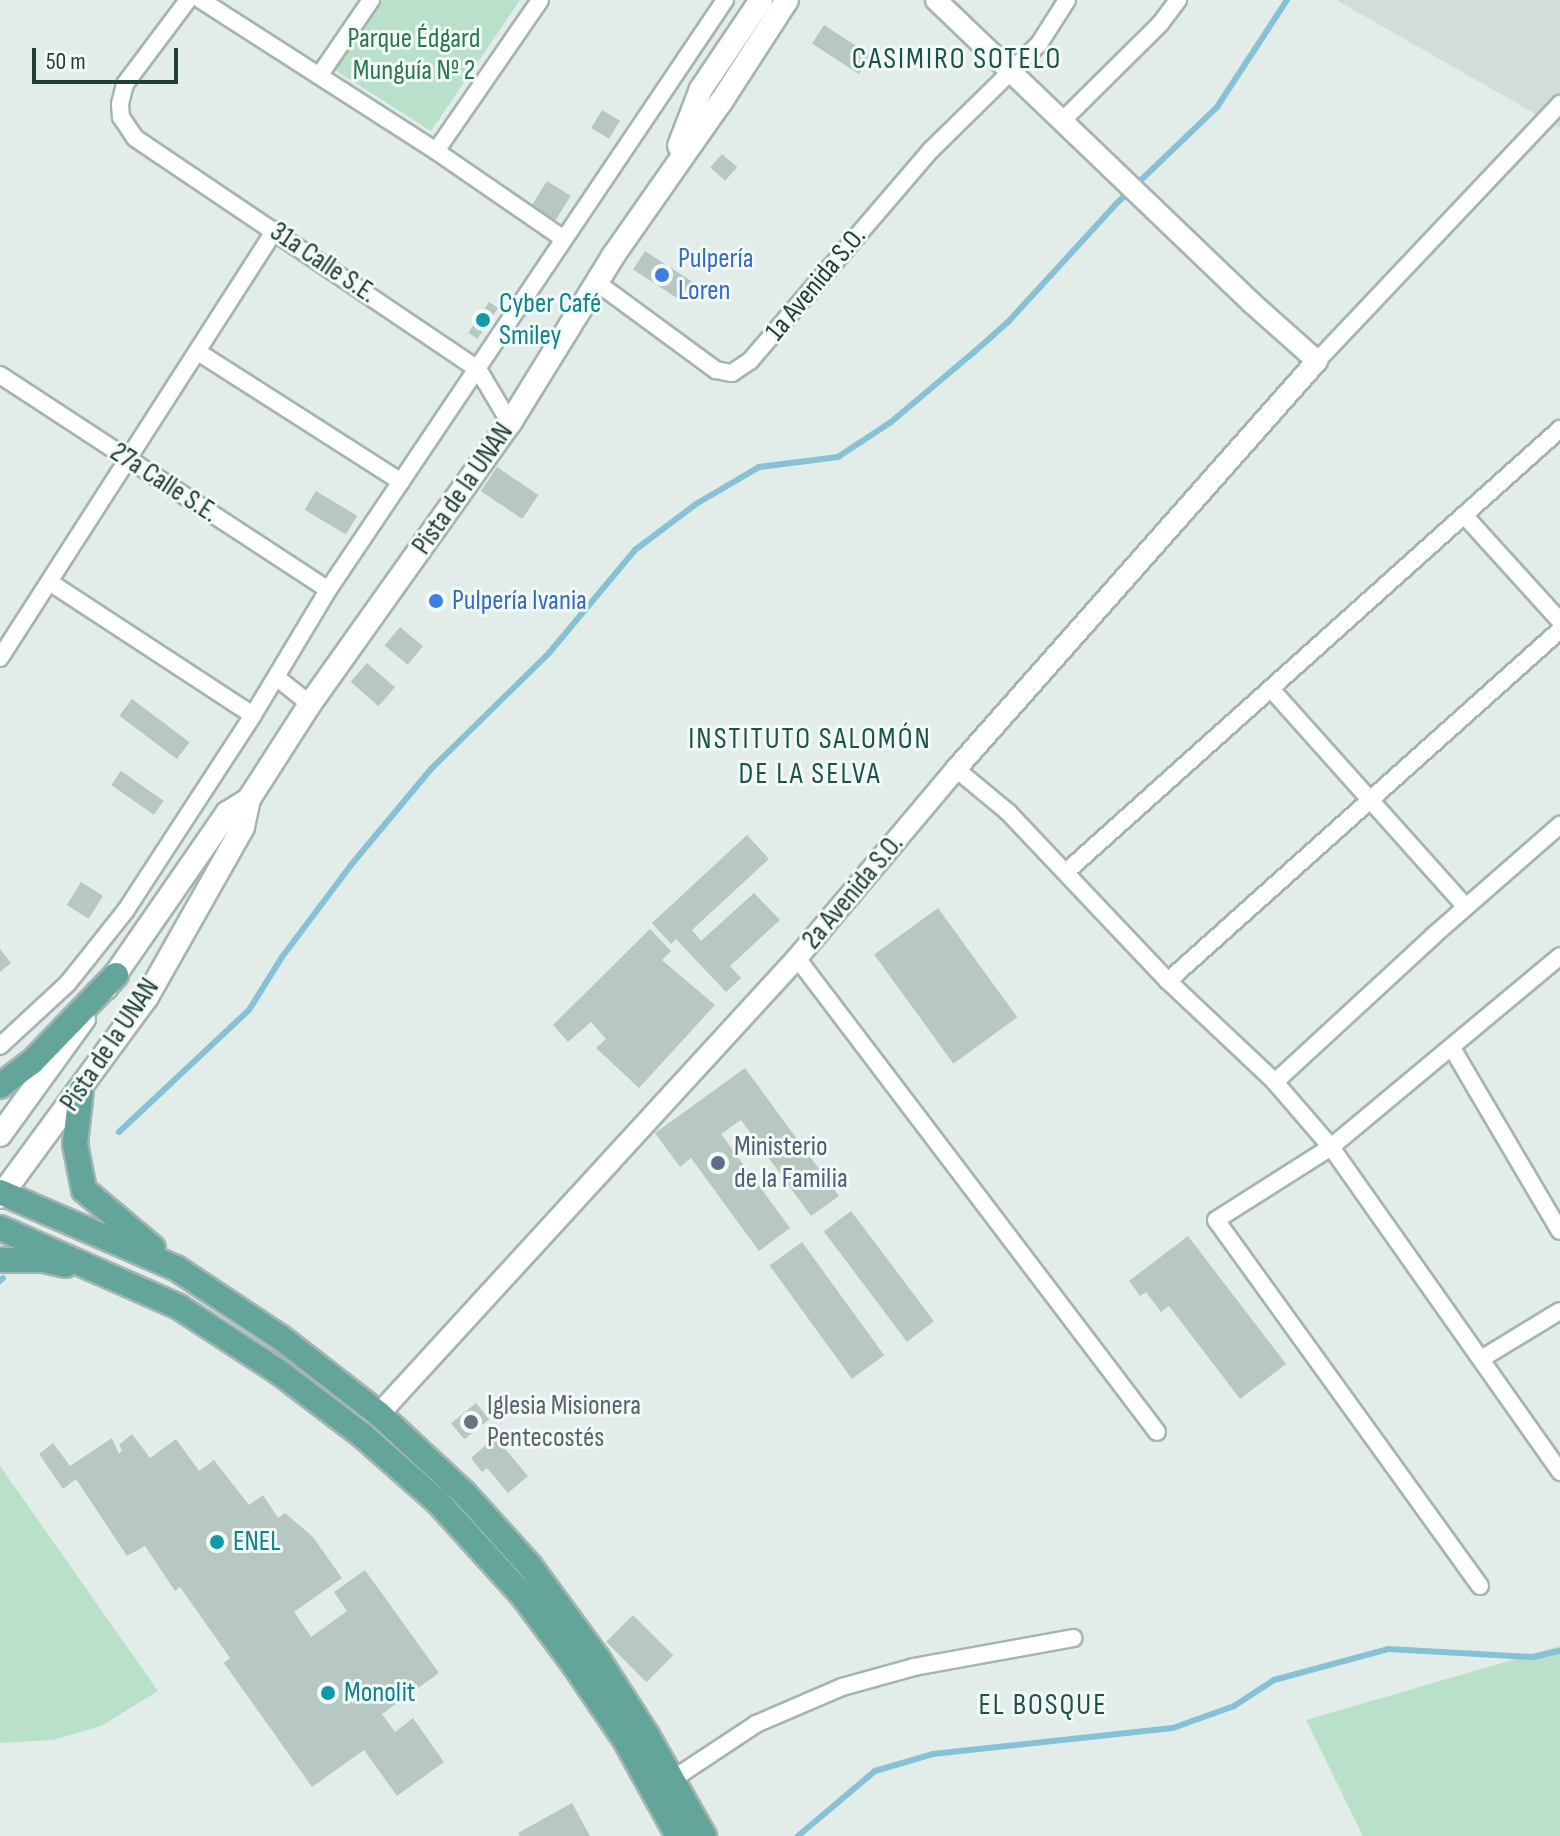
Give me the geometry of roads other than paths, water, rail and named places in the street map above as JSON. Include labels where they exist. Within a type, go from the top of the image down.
[{"type":"main road","name":"Pista de la UNAN","points":[[1,1194],[147,997],[243,827],[249,799],[310,704],[510,423],[596,282],[721,102],[780,1]]},
{"type":"main road","name":"Pista de la UNAN","points":[[0,1135],[116,975],[227,813],[249,799]]},
{"type":"main road","points":[[0,1086],[32,1062],[116,975]]},
{"type":"main road","points":[[81,1090],[75,1144],[84,1190],[176,1268],[280,1337],[379,1414],[464,1493],[530,1566],[598,1659],[673,1779],[704,1836]]},
{"type":"main road","points":[[1,1194],[176,1268]]},
{"type":"main road","points":[[0,1228],[124,1280],[179,1307],[279,1372],[362,1435],[456,1519],[524,1597],[575,1666],[624,1738],[678,1836]]},
{"type":"main road","points":[[0,1260],[44,1260],[124,1280]]},
{"type":"street","name":"31a Calle S.E.","points":[[188,0],[125,84],[120,104],[121,117],[135,138],[478,369],[510,423]]},
{"type":"street","points":[[201,0],[436,151],[564,239]]},
{"type":"street","points":[[319,76],[371,0]]},
{"type":"street","points":[[436,151],[540,0]]},
{"type":"street","points":[[4,1038],[68,983],[126,910],[253,715],[328,590],[725,0]]},
{"type":"street","points":[[936,0],[1252,303],[1317,361],[1560,104]]},
{"type":"street","points":[[1011,73],[1039,44],[1067,0]]},
{"type":"street","points":[[1062,121],[1160,24],[1178,0]]},
{"type":"street","name":"1a Avenida S.O.","points":[[596,282],[716,370],[732,373],[750,361],[931,150],[1011,73]]},
{"type":"street","points":[[0,658],[275,230]]},
{"type":"street","points":[[198,352],[401,482]]},
{"type":"street","name":"2a Avenida S.O.","points":[[379,1414],[797,958],[956,769],[1317,361]]},
{"type":"street","name":"27a Calle S.E.","points":[[3,383],[328,590]]},
{"type":"street","points":[[1066,872],[1560,429]]},
{"type":"street","points":[[1464,515],[1560,621]]},
{"type":"street","points":[[51,583],[253,715]]},
{"type":"street","points":[[1168,981],[1560,630]]},
{"type":"street","points":[[276,677],[310,704]]},
{"type":"street","points":[[1271,689],[1466,907]]},
{"type":"street","points":[[956,769],[1008,812],[1168,981],[1275,1082],[1331,1147],[1560,1471]]},
{"type":"street","points":[[1275,1082],[1560,825]]},
{"type":"street","points":[[797,958],[1157,1432]]},
{"type":"street","points":[[1480,1586],[1216,1220],[1331,1147],[1559,959]]},
{"type":"street","points":[[1452,1048],[1560,1231]]},
{"type":"street","points":[[1481,1359],[1560,1311]]},
{"type":"street","points":[[673,1779],[756,1724],[842,1687],[914,1667],[1073,1638]]},
{"type":"waterway","points":[[119,1132],[249,1010],[282,957],[351,865],[431,769],[549,653],[635,550],[696,504],[759,467],[838,457],[891,422],[973,353],[1008,322],[1117,203],[1217,107],[1287,0]]},
{"type":"waterway","points":[[0,1281],[3,1278]]},
{"type":"waterway","points":[[798,1836],[875,1771],[933,1754],[1173,1728],[1234,1706],[1274,1680],[1388,1649],[1533,1657],[1560,1651]]},
{"type":"place","name":"Pulpería Loren","points":[[662,275]]},
{"type":"place","name":"Cyber Café Smiley","points":[[483,320]]},
{"type":"place","name":"Pulpería Ivania","points":[[436,601]]},
{"type":"place","name":"Ministerio de la Familia","points":[[718,1163]]},
{"type":"place","name":"Iglesia Misionera Pentecostés","points":[[471,1422]]},
{"type":"place","name":"ENEL","points":[[217,1542]]},
{"type":"place","name":"Monolit","points":[[328,1693]]},
{"type":"district","name":"CASIMIRO SOTELO","points":[[957,59]]},
{"type":"district","name":"INSTITUTO SALOMÓN DE LA SELVA","points":[[810,756]]},
{"type":"district","name":"EL BOSQUE","points":[[1043,1705]]},
{"type":"park label","name":"Parque Édgard Munguía Nº 2","points":[[414,55]]}]
